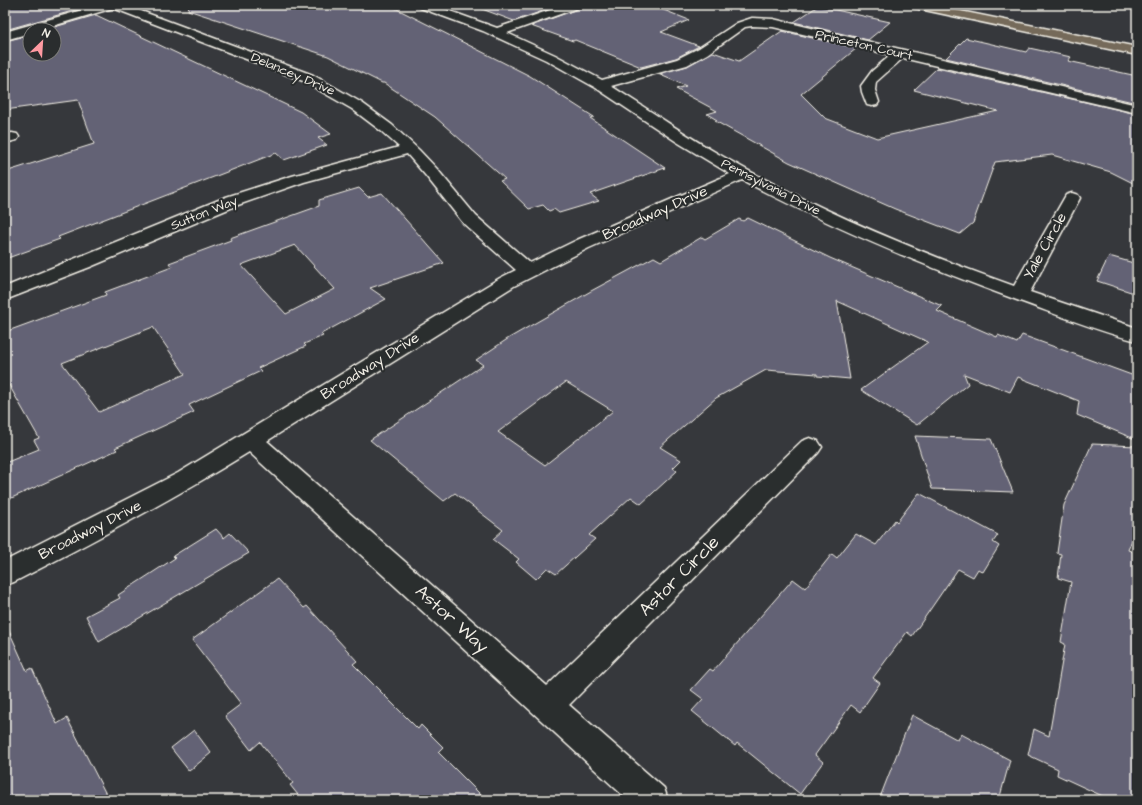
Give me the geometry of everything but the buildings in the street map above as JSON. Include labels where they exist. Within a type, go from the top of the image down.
[{"type":"main road","points":[[916,5],[1137,51]]},
{"type":"street","points":[[5,36],[112,5]]},
{"type":"street","name":"Delancey Drive","points":[[115,5],[286,69],[326,86],[350,100],[373,116],[409,149],[427,167],[464,212],[528,271]]},
{"type":"street","name":"Pennsylvania Drive","points":[[422,5],[498,32],[547,55],[601,86],[662,127],[742,174],[801,204],[869,235],[1019,294],[1137,335]]},
{"type":"street","points":[[498,32],[576,5]]},
{"type":"street","name":"Princeton Court","points":[[601,86],[682,62],[703,51],[742,25],[752,22],[773,23],[1137,109]]},
{"type":"street","points":[[872,102],[868,90],[873,78],[900,54]]},
{"type":"street","name":"Sutton Way","points":[[5,294],[104,255],[232,201],[304,177],[409,149]]},
{"type":"street","name":"Broadway Drive","points":[[5,574],[173,486],[251,440],[472,303],[528,271],[597,238],[742,174]]},
{"type":"street","name":"Yale Circle","points":[[1019,294],[1072,198]]},
{"type":"street","name":"Astor Way","points":[[251,440],[548,705],[652,800]]},
{"type":"street","name":"Astor Circle","points":[[548,705],[810,447]]}]
